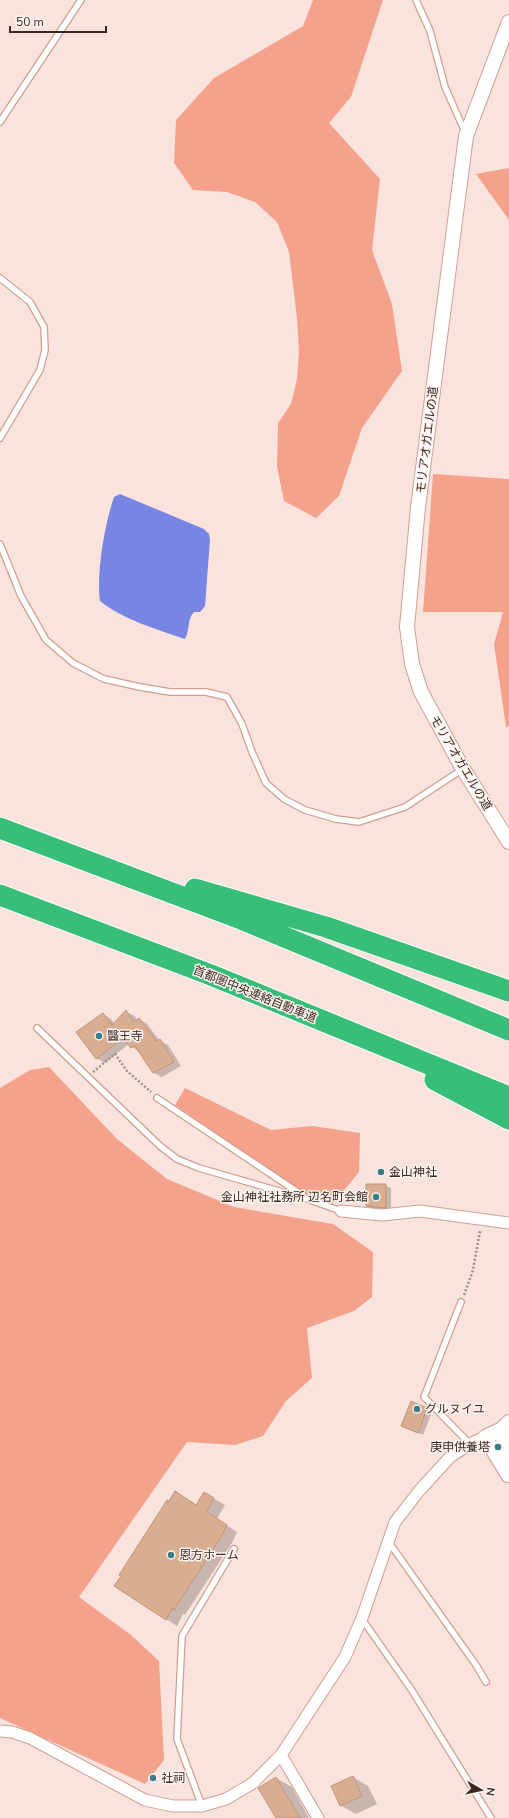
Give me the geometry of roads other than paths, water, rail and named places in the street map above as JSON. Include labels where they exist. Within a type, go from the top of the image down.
[{"type":"highway","points":[[0,828],[241,919],[502,1027]]},
{"type":"highway","points":[[58,849],[326,926],[503,989]]},
{"type":"highway","name":"首都圏中央連絡自動車道","points":[[0,895],[211,976],[498,1099],[509,1119]]},
{"type":"street","name":"モリアオガエルの道","points":[[509,22],[466,136],[418,507],[408,627],[412,664],[421,692],[463,769],[509,842]]},
{"type":"street","points":[[341,1211],[382,1215],[420,1210],[509,1223]]},
{"type":"street","points":[[0,1731],[12,1732],[30,1738],[145,1800],[173,1806],[202,1806],[226,1799],[253,1783],[281,1755],[345,1657],[362,1618],[395,1522],[419,1491],[450,1457],[470,1444],[506,1426],[508,1476]]},
{"type":"street","points":[[485,1437],[508,1476]]},
{"type":"street","points":[[281,1755],[318,1818]]},
{"type":"lane","points":[[0,122],[81,0]]},
{"type":"lane","points":[[416,0],[430,31],[445,87],[466,136]]},
{"type":"lane","points":[[0,278],[30,302],[44,328],[45,350],[40,370],[0,438]]},
{"type":"lane","points":[[0,544],[21,596],[46,640],[73,663],[104,679],[155,690],[170,692],[206,692],[227,697],[242,724],[252,752],[266,783],[284,799],[305,810],[336,819],[359,822],[405,807],[463,769]]},
{"type":"lane","points":[[37,1028],[160,1146],[177,1159],[198,1168],[307,1199],[341,1211]]},
{"type":"lane","points":[[157,1098],[307,1199]]},
{"type":"lane","points":[[461,1302],[424,1398],[470,1444]]},
{"type":"lane","points":[[388,1541],[476,1665],[486,1682]]},
{"type":"lane","points":[[202,1806],[177,1739],[182,1636],[234,1548]]},
{"type":"lane","points":[[362,1618],[411,1689],[491,1818]]},
{"type":"water","points":[[120,494],[204,529],[209,534],[210,540],[205,606],[200,612],[194,612],[192,615],[185,639],[130,619],[109,608],[100,601],[100,563],[107,520],[114,497]]},
{"type":"place","name":"醫王寺","points":[[99,1036]]},
{"type":"place","name":"金山神社","points":[[381,1172]]},
{"type":"place","name":"金山神社社務所 辺名町会館","points":[[376,1197]]},
{"type":"place","name":"グルヌイユ","points":[[417,1409]]},
{"type":"place","name":"庚申供養塔","points":[[498,1447]]},
{"type":"place","name":"恩方ホーム","points":[[171,1555]]},
{"type":"place","name":"社祠","points":[[153,1778]]}]
